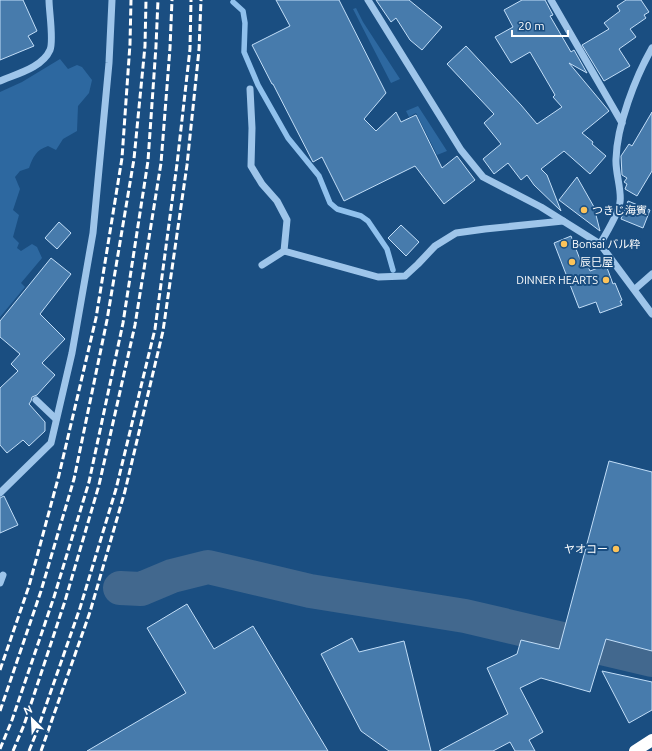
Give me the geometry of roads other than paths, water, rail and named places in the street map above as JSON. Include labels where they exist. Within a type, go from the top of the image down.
[{"type":"highway","points":[[635,751],[652,740]]},
{"type":"street","points":[[0,81],[34,66],[42,61],[50,50],[51,39],[48,0]]},
{"type":"street","points":[[0,493],[51,443],[72,353],[93,233],[112,0]]},
{"type":"street","points":[[368,0],[460,150],[484,177],[540,207],[600,244],[635,289],[652,314]]},
{"type":"street","points":[[551,0],[622,123]]},
{"type":"street","points":[[600,244],[611,225],[620,202],[616,160],[619,134],[642,64],[652,48]]},
{"type":"street","points":[[250,90],[252,128],[251,166],[262,184],[277,201],[287,220],[284,251]]},
{"type":"street","points":[[262,265],[284,251],[378,277],[405,276],[434,246],[456,234],[485,228],[563,221]]},
{"type":"street","points":[[635,289],[652,274]]},
{"type":"street","points":[[36,400],[56,419]]},
{"type":"street","points":[[0,583],[3,575]]},
{"type":"waterway","points":[[233,2],[243,11],[245,23],[244,52],[258,85],[288,138],[319,176],[330,203],[337,209],[361,216],[368,221],[387,249],[393,270]]},
{"type":"waterway","points":[[120,588],[141,589],[172,576],[208,567],[310,591],[465,616],[652,660]]},
{"type":"railway","points":[[0,670],[29,586],[59,475],[96,318],[122,158],[130,44],[131,0]]},
{"type":"railway","points":[[0,711],[41,591],[74,479],[107,320],[134,159],[145,46],[146,0]]},
{"type":"railway","points":[[0,749],[12,720],[54,597],[89,482],[123,323],[148,161],[158,0]]},
{"type":"railway","points":[[13,751],[24,725],[65,601],[99,485],[135,325],[161,163],[170,48],[172,0]]},
{"type":"railway","points":[[29,751],[80,608],[116,489],[155,329],[177,164],[190,49],[191,0]]},
{"type":"railway","points":[[41,751],[90,612],[125,491],[163,331],[187,165],[199,50],[201,0]]},
{"type":"place","name":"つきじ海賓","points":[[584,210]]},
{"type":"place","name":"Bonsai バル粋","points":[[564,244]]},
{"type":"place","name":"辰巳屋","points":[[572,262]]},
{"type":"place","name":"DINNER HEARTS","points":[[606,280]]},
{"type":"place","name":"ヤオコー","points":[[616,549]]}]
